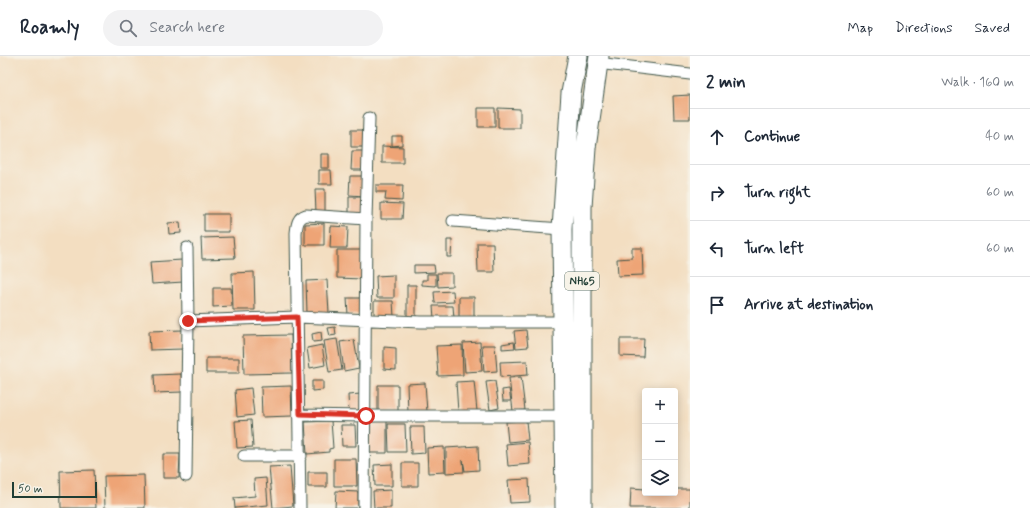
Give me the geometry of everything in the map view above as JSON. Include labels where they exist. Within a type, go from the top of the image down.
[{"type":"highway","name":"NH65","points":[[565,508],[562,228],[570,101],[578,56]]},
{"type":"highway","name":"NH65","points":[[582,508],[582,207],[586,148],[598,60]]},
{"type":"street","points":[[598,60],[690,74]]},
{"type":"street","points":[[364,508],[366,416],[366,219],[369,118]]},
{"type":"street","points":[[300,508],[301,456],[296,234],[300,218],[306,215],[366,219]]},
{"type":"street","points":[[453,221],[562,228]]},
{"type":"street","points":[[186,476],[188,321],[187,248]]},
{"type":"street","points":[[188,321],[297,317],[421,322],[564,322]]},
{"type":"street","points":[[300,414],[366,416],[565,416]]},
{"type":"street","points":[[244,456],[301,456]]},
{"type":"building","points":[[690,95],[690,119],[674,119],[673,96]]},
{"type":"building","points":[[478,108],[495,108],[495,127],[478,127]]},
{"type":"building","points":[[498,108],[520,109],[520,128],[498,128]]},
{"type":"building","points":[[351,130],[366,130],[366,147],[351,147]]},
{"type":"building","points":[[392,136],[402,136],[402,145],[392,146]]},
{"type":"building","points":[[382,146],[403,147],[403,163],[382,163]]},
{"type":"building","points":[[352,151],[366,151],[366,170],[351,170]]},
{"type":"building","points":[[321,154],[329,154],[329,168],[321,168]]},
{"type":"building","points":[[319,170],[331,170],[332,184],[319,184]]},
{"type":"building","points":[[350,176],[365,176],[365,196],[349,195]]},
{"type":"building","points":[[376,185],[403,185],[402,201],[385,200],[386,192],[376,192]]},
{"type":"building","points":[[315,189],[325,189],[325,212],[316,212]]},
{"type":"building","points":[[349,197],[364,197],[364,216],[349,217]]},
{"type":"building","points":[[381,203],[403,204],[402,219],[381,219]]},
{"type":"building","points":[[204,214],[229,214],[229,232],[204,232]]},
{"type":"building","points":[[180,222],[181,233],[169,234],[168,223]]},
{"type":"building","points":[[324,223],[324,245],[305,245],[305,224]]},
{"type":"building","points":[[331,226],[348,227],[347,248],[330,248]]},
{"type":"building","points":[[233,237],[235,258],[202,259],[201,238]]},
{"type":"building","points":[[447,240],[452,240],[451,257],[447,257]]},
{"type":"building","points":[[477,243],[493,243],[494,272],[478,272]]},
{"type":"building","points":[[632,248],[642,248],[643,275],[618,276],[617,259],[632,258]]},
{"type":"building","points":[[337,250],[362,250],[362,279],[337,278]]},
{"type":"building","points":[[182,260],[183,282],[152,284],[150,262]]},
{"type":"building","points":[[414,265],[434,265],[435,272],[414,273]]},
{"type":"building","points":[[254,272],[255,310],[233,310],[232,273]]},
{"type":"building","points":[[437,273],[452,273],[452,286],[438,287]]},
{"type":"building","points":[[427,274],[436,274],[436,286],[422,285],[422,280],[427,280]]},
{"type":"building","points":[[394,275],[394,298],[377,298],[376,276]]},
{"type":"building","points":[[327,280],[329,313],[307,313],[306,281]]},
{"type":"building","points":[[407,285],[416,285],[416,317],[407,317]]},
{"type":"building","points":[[213,288],[231,288],[232,306],[213,307]]},
{"type":"building","points":[[453,291],[454,302],[435,303],[434,292]]},
{"type":"building","points":[[459,297],[474,297],[474,317],[459,317]]},
{"type":"building","points":[[347,298],[361,298],[362,315],[348,315]]},
{"type":"building","points":[[374,301],[393,301],[394,317],[374,317]]},
{"type":"building","points":[[433,306],[453,306],[454,318],[434,318]]},
{"type":"building","points":[[335,327],[336,335],[330,336],[328,328]]},
{"type":"building","points":[[183,330],[183,349],[150,350],[149,331]]},
{"type":"building","points":[[526,330],[528,347],[516,348],[514,331]]},
{"type":"building","points":[[321,332],[322,341],[313,342],[312,334]]},
{"type":"building","points":[[291,335],[292,373],[244,374],[243,336]]},
{"type":"building","points":[[337,339],[342,370],[329,372],[324,341]]},
{"type":"building","points":[[620,339],[644,339],[643,357],[620,356]]},
{"type":"building","points":[[354,340],[359,368],[344,371],[340,342]]},
{"type":"building","points":[[480,342],[482,371],[465,372],[463,343]]},
{"type":"building","points":[[514,342],[515,348],[502,349],[502,344]]},
{"type":"building","points":[[322,345],[325,365],[310,368],[307,348]]},
{"type":"building","points":[[462,345],[463,375],[438,376],[436,346]]},
{"type":"building","points":[[482,345],[495,345],[497,371],[484,372]]},
{"type":"building","points":[[384,347],[396,348],[396,370],[384,369]]},
{"type":"building","points":[[206,358],[239,358],[239,373],[206,373]]},
{"type":"building","points":[[527,361],[528,375],[501,377],[500,362]]},
{"type":"building","points":[[181,374],[182,392],[155,393],[154,375]]},
{"type":"building","points":[[521,377],[525,410],[513,411],[509,378]]},
{"type":"building","points":[[312,381],[323,381],[323,390],[312,391]]},
{"type":"building","points":[[474,381],[477,411],[458,412],[456,382]]},
{"type":"building","points":[[495,381],[499,408],[490,410],[486,382]]},
{"type":"building","points":[[425,383],[427,412],[408,413],[407,384]]},
{"type":"building","points":[[378,385],[398,385],[398,411],[378,411]]},
{"type":"building","points":[[291,386],[292,416],[262,417],[261,387]]},
{"type":"building","points":[[251,388],[254,415],[237,417],[235,390]]},
{"type":"building","points":[[509,389],[511,401],[503,401],[502,390]]},
{"type":"building","points":[[361,394],[362,413],[349,413],[348,395]]},
{"type":"building","points":[[251,420],[253,447],[237,448],[235,421]]},
{"type":"building","points":[[331,421],[333,448],[329,449],[329,452],[307,454],[305,422]]},
{"type":"building","points":[[387,421],[387,453],[368,453],[367,422]]},
{"type":"building","points":[[526,421],[528,440],[508,442],[506,422]]},
{"type":"building","points":[[388,424],[405,424],[406,452],[389,452]]},
{"type":"building","points":[[341,425],[355,425],[356,446],[342,446]]},
{"type":"building","points":[[410,427],[424,427],[425,453],[411,454]]},
{"type":"building","points":[[528,442],[530,464],[508,466],[506,444]]},
{"type":"building","points":[[478,446],[479,470],[465,471],[463,460],[464,472],[446,473],[446,448]]},
{"type":"building","points":[[444,447],[445,472],[428,473],[427,448]]},
{"type":"building","points":[[163,454],[180,454],[179,478],[163,478]]},
{"type":"building","points":[[334,459],[356,459],[357,486],[334,486]]},
{"type":"building","points":[[402,463],[418,463],[418,486],[402,486]]},
{"type":"building","points":[[392,464],[392,486],[375,486],[374,465]]},
{"type":"building","points":[[290,466],[293,506],[273,508],[269,467]]},
{"type":"building","points":[[94,470],[96,508],[61,508],[60,471]]},
{"type":"building","points":[[308,472],[327,472],[327,487],[308,487]]},
{"type":"building","points":[[144,475],[145,508],[105,508],[104,476]]},
{"type":"building","points":[[266,478],[268,505],[235,508],[234,498],[255,496],[254,479]]},
{"type":"building","points":[[529,479],[530,502],[510,503],[508,480]]},
{"type":"building","points":[[631,488],[642,489],[642,496],[678,496],[678,489],[690,489],[690,508],[630,508]]},
{"type":"building","points":[[391,490],[391,508],[374,508],[373,491]]},
{"type":"building","points":[[336,491],[358,492],[358,508],[335,508]]},
{"type":"route","points":[[188,321],[297,317],[300,414],[366,416]]}]
